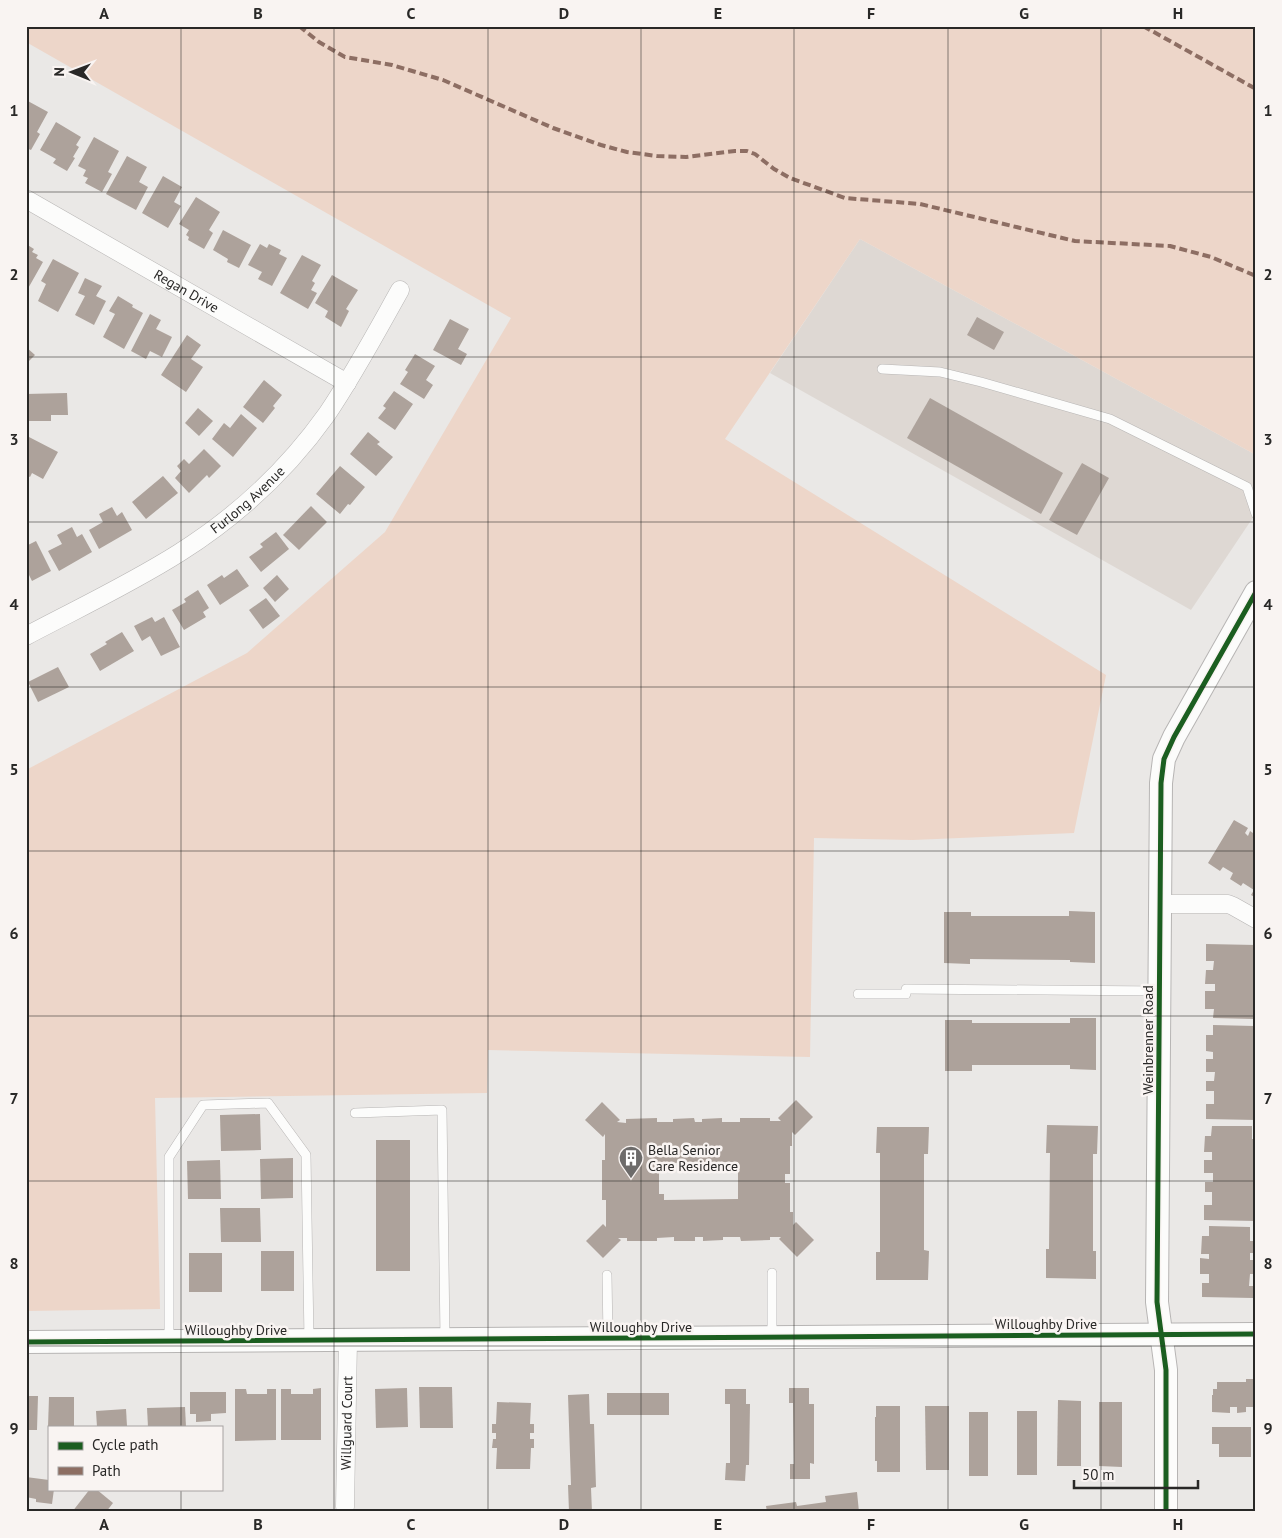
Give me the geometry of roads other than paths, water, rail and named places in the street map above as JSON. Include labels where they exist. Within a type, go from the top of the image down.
[{"type":"street","name":"Regan Drive","points":[[26,199],[347,382]]},
{"type":"street","name":"Furlong Avenue","points":[[26,636],[179,553],[242,507],[261,490],[302,445],[326,414],[347,382],[400,290]]},
{"type":"street","name":"Weinbrenner Road","points":[[1166,1512],[1166,1370],[1157,1302],[1160,808],[1164,759],[1174,737],[1256,592]]},
{"type":"street","points":[[1160,904],[1228,904],[1256,918]]},
{"type":"street","name":"Willoughby Drive","points":[[26,1342],[1256,1334]]},
{"type":"street","name":"Willguard Court","points":[[345,1507],[348,1340]]},
{"type":"lane","points":[[882,369],[940,372],[1110,419],[1247,487],[1256,514]]},
{"type":"lane","points":[[858,994],[906,992],[1160,991]]},
{"type":"lane","points":[[169,1341],[169,1157],[203,1105],[268,1103],[306,1155],[309,1340]]},
{"type":"lane","points":[[355,1113],[442,1110],[445,1340]]},
{"type":"lane","points":[[772,1273],[772,1337]]},
{"type":"lane","points":[[607,1275],[608,1338]]},
{"type":"place","name":"Bella Senior Care Residence","points":[[631,1179]]}]
